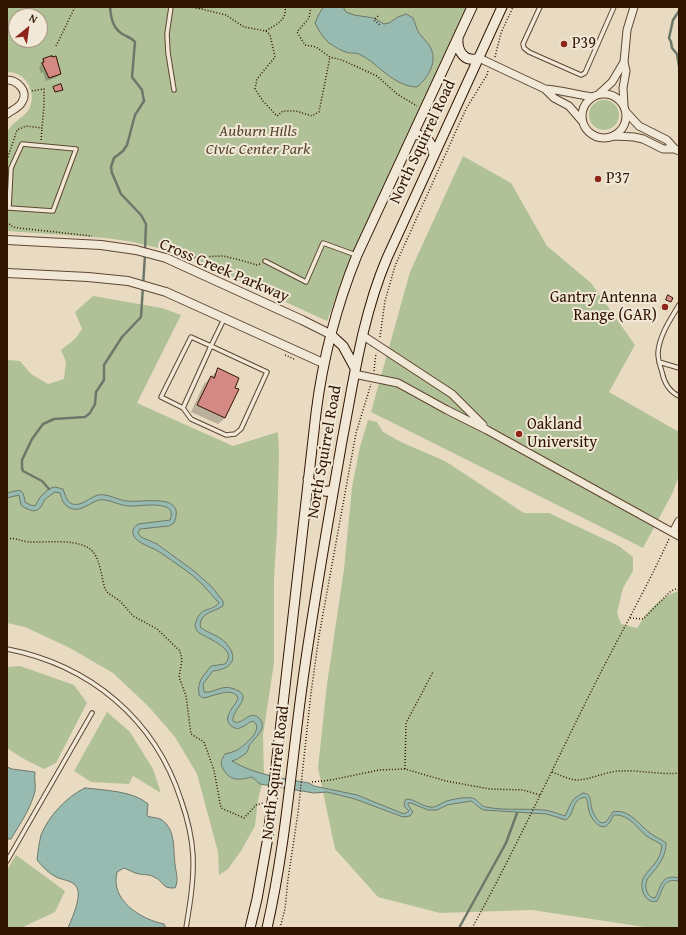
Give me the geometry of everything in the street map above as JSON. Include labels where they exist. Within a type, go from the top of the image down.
[{"type":"main road","name":"North Squirrel Road","points":[[250,928],[264,860],[272,808],[308,479],[323,363],[341,296],[357,255],[472,7]]},
{"type":"main road","name":"North Squirrel Road","points":[[266,928],[281,857],[313,605],[362,335],[381,272],[502,7]]},
{"type":"main road","points":[[458,37],[458,48],[463,56],[471,60],[479,58]]},
{"type":"main road","points":[[414,134],[422,135],[430,141],[434,155]]},
{"type":"main road","points":[[330,334],[343,346],[355,371]]},
{"type":"main road","points":[[308,479],[316,489],[325,492],[333,490]]},
{"type":"street","points":[[546,89],[554,98],[570,106],[587,130],[593,135],[605,138],[620,132],[627,119],[623,88],[626,71],[624,62],[628,30],[634,7]]},
{"type":"street","points":[[479,58],[546,89],[557,90],[574,95],[613,95],[619,99],[640,126],[667,140],[677,150]]},
{"type":"street","points":[[583,123],[582,115],[587,102],[612,82],[624,62]]},
{"type":"street","points":[[7,80],[14,80],[18,83],[21,86],[24,97],[23,101],[18,107],[7,114]]},
{"type":"street","points":[[613,136],[634,137],[643,139],[663,149],[677,150]]},
{"type":"street","name":"Cross Creek Parkway","points":[[7,240],[102,245],[136,250],[166,258],[330,334]]},
{"type":"street","points":[[7,273],[88,277],[128,281],[166,292],[323,363]]},
{"type":"street","points":[[362,335],[452,394],[487,430]]},
{"type":"street","points":[[355,371],[398,383],[676,534],[679,521]]},
{"type":"lane","points":[[171,7],[167,34],[168,53],[174,90]]},
{"type":"lane","points":[[540,7],[523,44],[524,48],[529,52],[581,75],[585,73],[614,7]]},
{"type":"lane","points":[[22,144],[40,146],[76,148],[53,211],[9,208],[12,166],[22,144]]},
{"type":"lane","points":[[7,165],[12,166]]},
{"type":"lane","points":[[265,261],[306,282],[323,243],[357,255]]},
{"type":"lane","points":[[679,305],[664,331],[660,342],[658,355],[665,384],[671,391],[679,396]]},
{"type":"lane","points":[[183,408],[224,319]]},
{"type":"lane","points":[[191,337],[211,346],[267,372],[241,429],[235,434],[226,435],[191,419],[183,408],[162,397],[191,337]]},
{"type":"lane","points":[[659,362],[679,368]]},
{"type":"lane","points":[[7,650],[28,654],[57,664],[73,671],[104,690],[131,714],[163,758],[178,791],[188,826],[193,855],[191,898],[186,928]]},
{"type":"lane","points":[[7,861],[92,713]]},
{"type":"path","points":[[56,46],[75,7]]},
{"type":"path","points":[[193,7],[226,15],[244,27],[266,31],[270,35],[275,57],[258,79],[255,89],[263,101],[277,116],[283,111],[296,111],[312,116],[319,112],[330,56]]},
{"type":"path","points":[[266,31],[282,21],[286,12],[285,7]]},
{"type":"path","points":[[310,7],[309,18],[297,32],[305,45],[316,47],[330,56],[377,76],[397,94],[425,110]]},
{"type":"path","points":[[495,55],[501,33],[513,7]]},
{"type":"path","points":[[378,16],[374,20],[380,25]]},
{"type":"path","points":[[379,341],[385,301],[395,266],[455,133],[471,100],[488,74],[487,73]]},
{"type":"path","points":[[23,93],[44,89],[40,146]]},
{"type":"path","points":[[7,160],[16,130],[26,126],[42,128]]},
{"type":"path","points":[[373,372],[376,351]]},
{"type":"path","points":[[280,928],[285,909],[298,812],[311,693],[320,629],[356,434],[371,382]]},
{"type":"path","points":[[472,928],[552,772],[600,674],[676,534]]},
{"type":"path","points":[[7,539],[13,537],[27,542],[62,542],[83,546],[90,549],[95,554],[105,589],[108,593],[120,601],[133,616],[157,629],[180,651],[182,660],[179,677],[186,696],[191,734],[204,742],[214,770],[221,808],[244,818],[256,805],[262,803],[272,808]]},
{"type":"path","points":[[630,618],[643,619],[671,591],[676,589],[679,590]]},
{"type":"path","points":[[405,769],[406,723],[434,672]]},
{"type":"path","points":[[312,782],[331,780],[379,770],[405,769],[446,782],[490,789],[523,790],[540,795]]},
{"type":"path","points":[[552,772],[562,777],[576,780],[620,771],[679,774]]},
{"type":"green space","name":"Auburn Hills Civic Center Park","points":[[7,7],[468,7],[353,256],[327,321],[209,267],[165,244],[162,249],[133,242],[106,238],[7,231],[7,133],[12,125],[30,108],[32,99],[29,85],[18,74],[7,72]]},
{"type":"green space","points":[[604,100],[615,104],[619,115],[615,126],[604,130],[593,126],[589,115],[593,104]]},
{"type":"green space","points":[[463,156],[511,183],[547,246],[591,283],[635,345],[609,392],[679,432],[679,475],[673,492],[643,548],[371,412],[410,272]]},
{"type":"green space","points":[[93,296],[162,308],[181,315],[137,403],[233,446],[278,432],[279,455],[277,530],[274,578],[274,663],[263,735],[264,776],[258,800],[255,826],[241,851],[228,869],[219,875],[218,852],[197,774],[175,737],[149,707],[113,673],[70,648],[25,627],[7,623],[7,360],[20,361],[31,374],[48,384],[64,379],[66,362],[61,350],[75,339],[82,329],[75,312]]},
{"type":"green space","points":[[368,420],[377,422],[383,432],[401,442],[445,461],[524,513],[549,513],[619,546],[633,557],[633,571],[623,588],[617,613],[621,624],[637,628],[655,605],[665,597],[679,591],[679,928],[651,928],[532,910],[440,913],[378,897],[335,849],[318,768],[327,684],[344,569],[352,487],[360,447]]},
{"type":"green space","points":[[20,666],[74,685],[87,703],[56,763],[44,769],[22,758],[7,748],[7,667]]},
{"type":"green space","points":[[107,712],[130,732],[153,769],[161,793],[133,776],[129,784],[91,782],[74,771]]},
{"type":"green space","points":[[16,855],[65,891],[55,912],[21,928],[7,928],[7,870]]},
{"type":"water","points":[[324,7],[343,7],[346,12],[354,15],[374,18],[384,24],[406,14],[413,18],[419,33],[432,51],[433,62],[429,73],[417,87],[408,86],[394,79],[361,55],[344,51],[329,43],[321,34],[315,23]]},
{"type":"water","points":[[55,487],[63,489],[70,503],[75,505],[95,496],[102,495],[125,501],[162,501],[169,503],[174,507],[176,513],[174,523],[169,526],[140,529],[138,533],[141,537],[157,544],[194,571],[212,587],[223,601],[223,606],[203,617],[200,624],[201,628],[225,642],[230,648],[233,658],[232,662],[225,668],[213,671],[203,684],[204,692],[210,692],[227,687],[239,691],[243,698],[233,716],[233,721],[239,722],[254,715],[258,717],[262,725],[260,732],[249,746],[247,752],[232,761],[259,773],[357,795],[404,814],[409,811],[405,807],[404,803],[406,799],[432,807],[459,798],[473,798],[486,807],[500,809],[545,810],[565,816],[575,798],[583,793],[587,794],[590,797],[594,815],[601,823],[606,822],[613,812],[624,812],[646,830],[666,843],[662,859],[646,883],[647,892],[652,898],[655,898],[665,879],[673,877],[679,878],[679,881],[669,881],[666,883],[657,901],[646,898],[642,890],[642,881],[658,860],[662,845],[644,834],[629,819],[620,815],[614,815],[607,825],[603,827],[600,826],[592,818],[585,797],[577,801],[571,814],[566,820],[547,814],[484,810],[471,801],[447,805],[437,810],[428,810],[408,803],[413,812],[410,816],[403,817],[355,799],[327,792],[314,793],[260,784],[252,777],[239,779],[232,778],[226,773],[221,765],[225,754],[237,750],[245,744],[252,737],[257,728],[253,721],[239,728],[234,728],[229,724],[229,713],[238,699],[233,693],[228,692],[203,698],[199,695],[199,686],[203,676],[211,666],[225,664],[228,658],[228,653],[224,648],[197,631],[195,626],[197,619],[202,612],[216,606],[219,603],[202,584],[161,553],[139,541],[134,537],[133,533],[134,527],[138,524],[170,520],[171,513],[169,509],[164,506],[157,505],[125,506],[110,501],[99,500],[81,508],[74,509],[64,504],[60,493],[55,492],[45,499],[41,507],[33,511],[21,505],[19,495],[7,498],[7,493],[20,491],[23,494],[25,502],[35,506],[41,496],[49,489]]},
{"type":"water","points":[[7,767],[35,772],[35,789],[31,804],[11,839],[7,839]]},
{"type":"water","points":[[85,788],[118,792],[135,796],[148,804],[147,816],[160,819],[170,829],[173,840],[177,876],[175,888],[165,886],[152,876],[137,874],[124,868],[117,872],[116,882],[122,899],[129,907],[146,918],[164,924],[166,928],[68,928],[78,901],[78,890],[72,882],[50,874],[37,860],[41,835],[48,821],[65,802]]},
{"type":"building","points":[[56,56],[61,74],[49,78],[42,63],[44,62],[43,59]]},
{"type":"building","points":[[61,84],[63,90],[55,92],[53,87]]},
{"type":"building","points":[[668,295],[673,298],[671,302],[666,300]]},
{"type":"building","name":"Gantry Antenna Range (GAR)","points":[[664,303],[669,306],[667,311],[661,308]]},
{"type":"building","points":[[218,368],[239,378],[235,388],[239,389],[225,418],[197,405],[211,376],[214,378]]},
{"type":"waterway","points":[[110,7],[112,20],[117,30],[135,42],[132,77],[142,90],[144,101],[135,115],[127,145],[123,151],[114,158],[111,167],[121,194],[141,215],[146,224],[145,250]]},
{"type":"waterway","points":[[679,11],[673,20],[669,38],[672,48],[677,54],[679,66]]},
{"type":"waterway","points":[[49,489],[42,481],[23,471],[22,460],[32,439],[43,424],[54,419],[85,417],[90,413],[95,404],[96,392],[104,380],[104,365],[122,337],[141,317],[145,255]]},
{"type":"waterway","points":[[459,928],[506,843],[517,813]]},
{"type":"place","name":"P39","points":[[564,44]]},
{"type":"place","name":"P37","points":[[598,179]]},
{"type":"place","name":"Gantry Antenna Range (GAR)","points":[[665,307]]},
{"type":"place","name":"Oakland University","points":[[519,434]]}]
